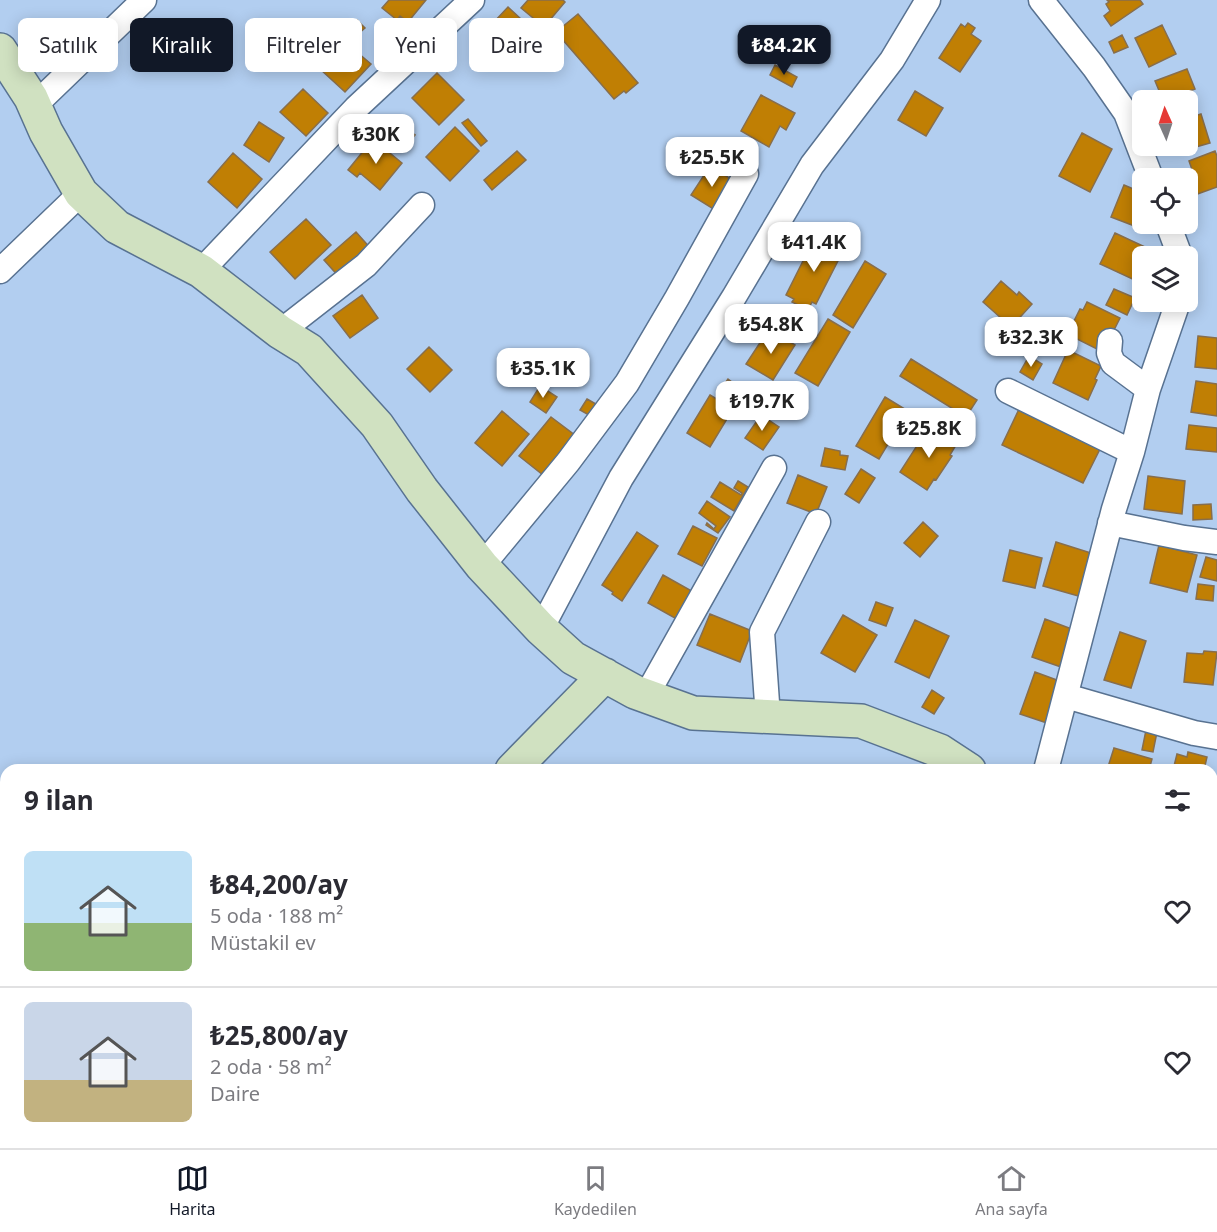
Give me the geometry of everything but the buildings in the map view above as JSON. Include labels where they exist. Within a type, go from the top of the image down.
[{"type":"street","points":[[34,105],[144,0]]},
{"type":"street","points":[[201,271],[356,108],[472,0]]},
{"type":"street","points":[[541,629],[621,478],[734,297],[812,165],[892,60],[928,0]]},
{"type":"street","points":[[1041,0],[1094,67],[1126,113],[1147,168]]},
{"type":"street","points":[[0,50],[34,105],[46,132],[81,193],[117,227],[201,271],[280,332],[309,350],[377,425],[422,490],[482,566],[541,629],[573,658],[635,692],[693,713],[861,721],[940,751],[960,764]]},
{"type":"street","points":[[482,566],[568,462],[627,383],[746,174]]},
{"type":"street","points":[[0,271],[81,193]]},
{"type":"street","points":[[280,332],[366,266],[422,205]]},
{"type":"street","points":[[1048,764],[1110,523],[1148,389],[1175,312]]},
{"type":"street","points":[[1110,341],[1109,353],[1113,363],[1148,389]]},
{"type":"street","points":[[1008,391],[1132,452]]},
{"type":"street","points":[[646,696],[774,468]]},
{"type":"street","points":[[768,717],[762,632],[818,522]]},
{"type":"street","points":[[1110,523],[1184,538],[1217,542]]},
{"type":"street","points":[[518,764],[605,675]]},
{"type":"street","points":[[1066,696],[1194,734],[1217,737]]}]
